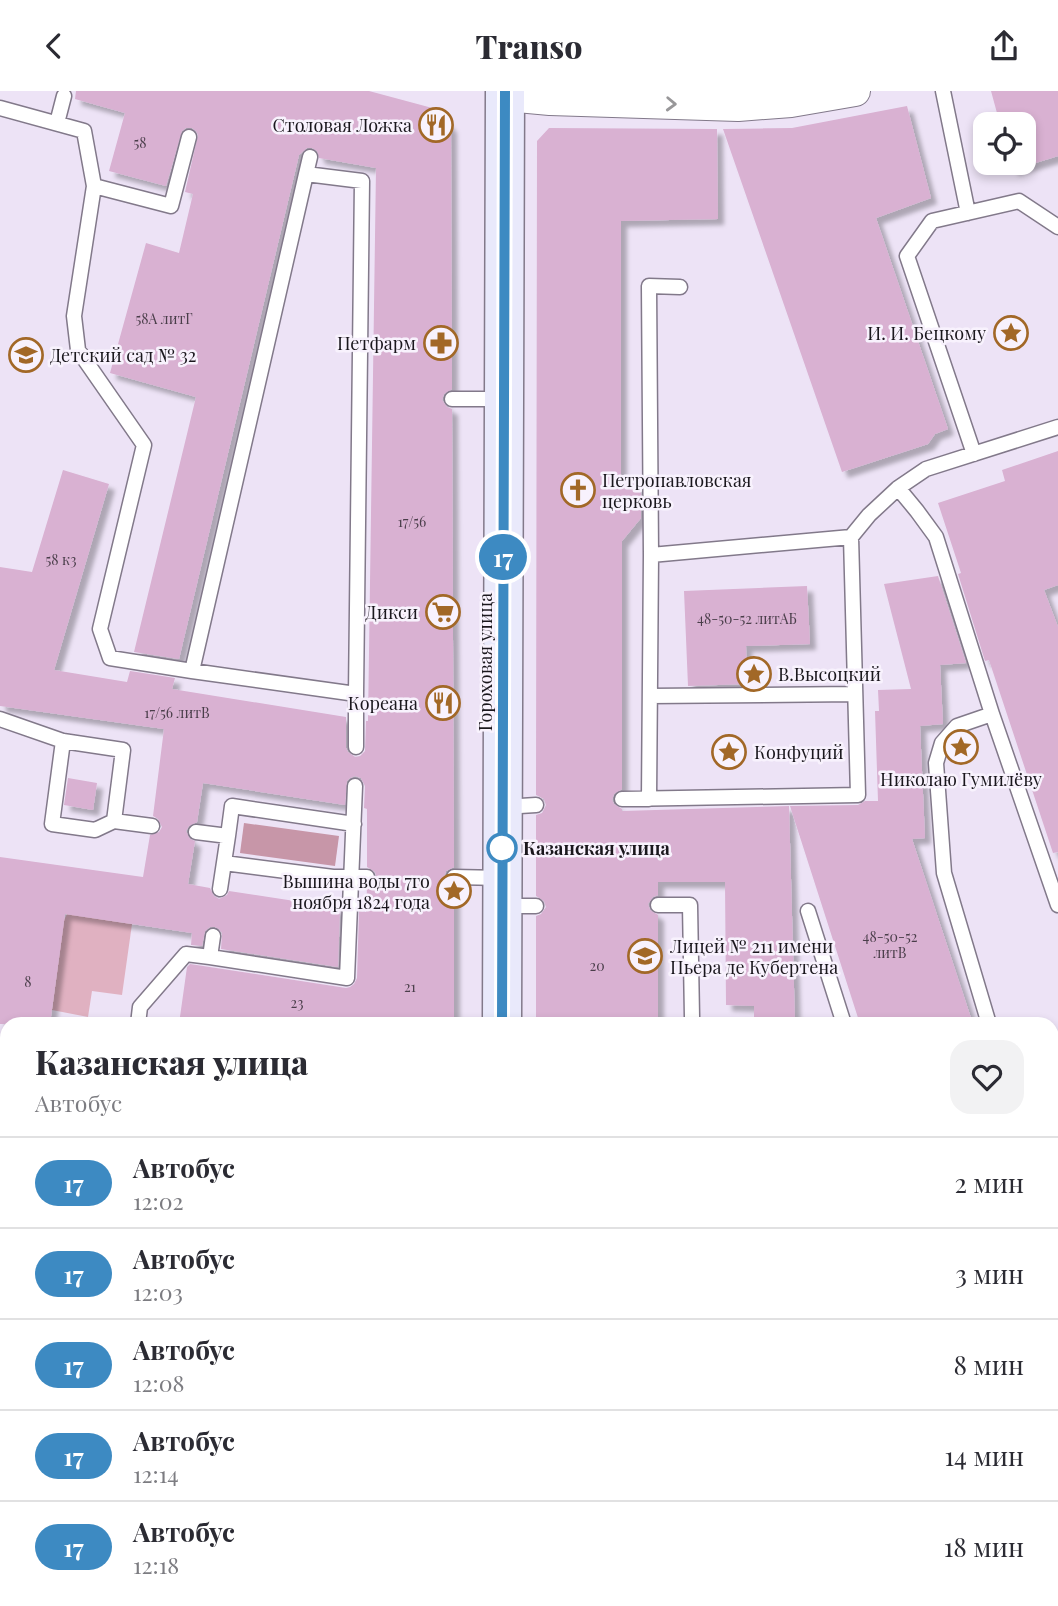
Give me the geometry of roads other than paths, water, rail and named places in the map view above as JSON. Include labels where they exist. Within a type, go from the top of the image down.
[{"type":"street","points":[[492,92],[550,100],[738,106],[791,102],[855,91]]},
{"type":"street","name":"Гороховая улица","points":[[492,92],[485,399],[506,892],[502,1017]]},
{"type":"street","name":"Гороховая улица","points":[[485,1017],[519,806],[492,92]]},
{"type":"lane","points":[[943,91],[968,213]]},
{"type":"lane","points":[[57,123],[64,96]]},
{"type":"lane","points":[[0,107],[84,131],[94,185],[74,316],[78,351],[144,445],[100,629],[110,658],[356,694]]},
{"type":"lane","points":[[94,185],[171,206],[189,137]]},
{"type":"lane","points":[[192,671],[310,157]]},
{"type":"lane","points":[[306,174],[362,181],[366,399],[356,747]]},
{"type":"lane","points":[[974,454],[907,256],[932,221],[1019,201],[1058,227]]},
{"type":"lane","points":[[649,799],[649,286],[680,287]]},
{"type":"lane","points":[[452,399],[485,399]]},
{"type":"lane","points":[[622,799],[858,795],[851,537],[869,515],[898,488],[926,468],[1058,427]]},
{"type":"lane","points":[[898,488],[936,537],[992,714],[1058,905]]},
{"type":"lane","points":[[651,555],[851,537]]},
{"type":"lane","points":[[650,697],[855,694]]},
{"type":"lane","points":[[987,1017],[944,873],[936,763],[942,743],[957,726],[992,714]]},
{"type":"lane","points":[[0,719],[63,741],[123,750],[114,821]]},
{"type":"lane","points":[[63,741],[52,824],[95,830],[114,821],[152,826]]},
{"type":"lane","points":[[139,1017],[140,1007],[186,954],[347,978],[359,877],[354,824],[355,786]]},
{"type":"lane","points":[[220,889],[232,806],[354,824]]},
{"type":"lane","points":[[196,832],[228,836]]},
{"type":"lane","points":[[224,863],[333,877],[359,877]]},
{"type":"lane","points":[[454,877],[506,892]]},
{"type":"lane","points":[[658,905],[690,905],[692,1017]]},
{"type":"lane","points":[[807,911],[842,1017]]},
{"type":"lane","points":[[210,957],[213,936]]},
{"type":"place","name":"Столовая Ложка","points":[[436,125]]},
{"type":"place","name":"И. И. Бецкому","points":[[1011,333]]},
{"type":"place","name":"Петфарм","points":[[441,343]]},
{"type":"place","name":"Детский сад № 32","points":[[26,355]]},
{"type":"place","name":"Петропавловская церковь","points":[[578,490]]},
{"type":"place","name":"Дикси","points":[[443,612]]},
{"type":"place","name":"В.Высоцкий","points":[[754,674]]},
{"type":"place","name":"Кореана","points":[[443,703]]},
{"type":"place","name":"Николаю Гумилёву","points":[[961,747]]},
{"type":"place","name":"Конфуций","points":[[729,752]]},
{"type":"place","name":"Казанская улица","points":[[502,848]]},
{"type":"place","name":"Вышина воды 7го ноября 1824 года","points":[[454,891]]},
{"type":"place","name":"Лицей № 211 имени Пьера де Кубертена","points":[[645,956]]}]
